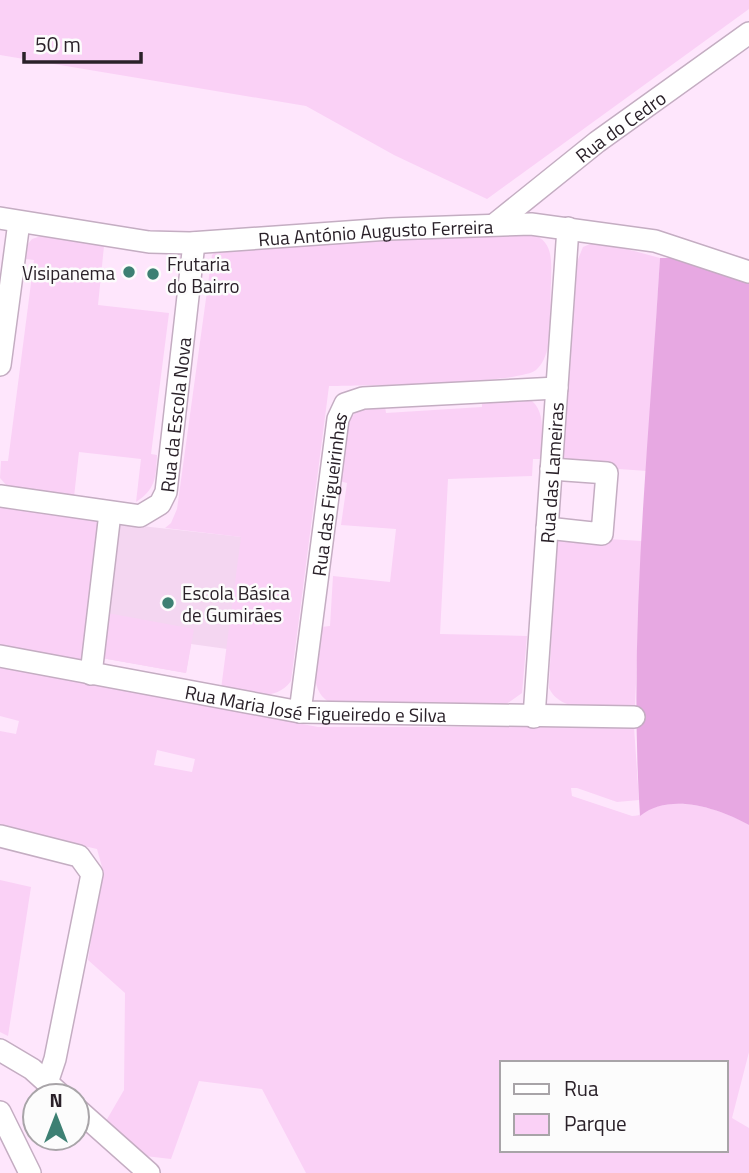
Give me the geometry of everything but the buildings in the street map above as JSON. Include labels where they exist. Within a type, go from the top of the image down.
[{"type":"street","name":"Rua do Cedro","points":[[495,224],[597,142],[749,33]]},
{"type":"street","name":"Rua António Augusto Ferreira","points":[[10,220],[149,242],[194,243],[495,224],[568,228],[671,245],[749,272]]},
{"type":"street","points":[[1,355],[10,220]]},
{"type":"street","name":"Rua das Lameiras","points":[[534,717],[568,228]]},
{"type":"street","name":"Rua da Escola Nova","points":[[0,496],[140,516],[160,504],[166,492],[194,243]]},
{"type":"street","name":"Rua das Figueirinhas","points":[[300,712],[338,419],[345,404],[363,398],[556,387]]},
{"type":"street","points":[[547,528],[602,534],[607,473],[551,469]]},
{"type":"street","points":[[90,674],[110,513]]},
{"type":"street","name":"Rua Maria José Figueiredo e Silva","points":[[0,656],[300,712],[634,718]]},
{"type":"street","points":[[0,836],[79,856],[92,874],[55,1059],[55,1082]]},
{"type":"street","points":[[0,1050],[45,1082]]},
{"type":"street","points":[[0,1112],[30,1173]]},
{"type":"street","points":[[91,1121],[149,1173]]},
{"type":"shaded area","points":[[676,254],[749,277],[749,825],[723,813],[694,805],[665,805],[640,816],[637,677],[641,537],[660,258],[672,258]]},
{"type":"shaded area","name":"Escola Básica de Gumirães","points":[[114,523],[242,537],[227,649],[191,644],[186,673],[96,657]]},
{"type":"green space","points":[[0,0],[749,0],[749,9],[487,199],[394,155],[306,106],[0,55]]},
{"type":"green space","points":[[531,234],[539,237],[548,247],[551,261],[549,341],[542,362],[536,370],[524,375],[438,383],[329,386],[291,681],[284,688],[268,694],[221,689],[241,537],[165,528],[171,523],[177,509],[212,255],[217,250],[455,235]]},
{"type":"green space","points":[[41,236],[104,246],[98,305],[169,313],[151,454],[157,455],[155,476],[148,492],[136,502],[141,459],[79,452],[74,497],[8,487],[0,478],[1,461],[8,461],[34,260],[26,259],[28,244],[32,239]]},
{"type":"green space","points":[[597,241],[660,258],[647,471],[562,465],[574,269],[583,247]]},
{"type":"green space","points":[[482,398],[528,398],[534,403],[542,425],[541,459],[533,459],[532,476],[448,479],[440,634],[527,636],[522,693],[505,705],[329,702],[317,687],[315,668],[321,627],[330,626],[333,576],[390,582],[396,529],[341,525],[347,483],[339,481],[348,421],[359,409],[385,406],[386,413],[482,407]]},
{"type":"green space","points":[[0,506],[103,520],[88,662],[0,646]]},
{"type":"green space","points":[[556,536],[642,541],[635,707],[575,706],[555,697],[549,688]]},
{"type":"green space","points":[[102,612],[194,629],[186,673],[96,657]]},
{"type":"green space","points":[[0,666],[318,727],[634,727],[639,800],[617,802],[577,788],[571,788],[572,796],[632,816],[664,805],[702,806],[749,825],[749,1052],[732,1118],[749,1128],[749,1173],[306,1173],[262,1089],[199,1081],[171,1159],[145,1156],[106,1121],[124,1090],[125,993],[88,960],[102,867],[97,849],[0,827],[0,731],[16,734],[19,721],[0,716]],"holes":[[[157,750],[195,759],[192,772],[154,765]]]},
{"type":"green space","points":[[0,880],[31,887],[8,1036],[0,1032]]},
{"type":"place","name":"Visipanema","points":[[129,272]]},
{"type":"place","name":"Frutaria do Bairro","points":[[153,274]]},
{"type":"place","name":"Escola Básica de Gumirães","points":[[168,603]]}]
